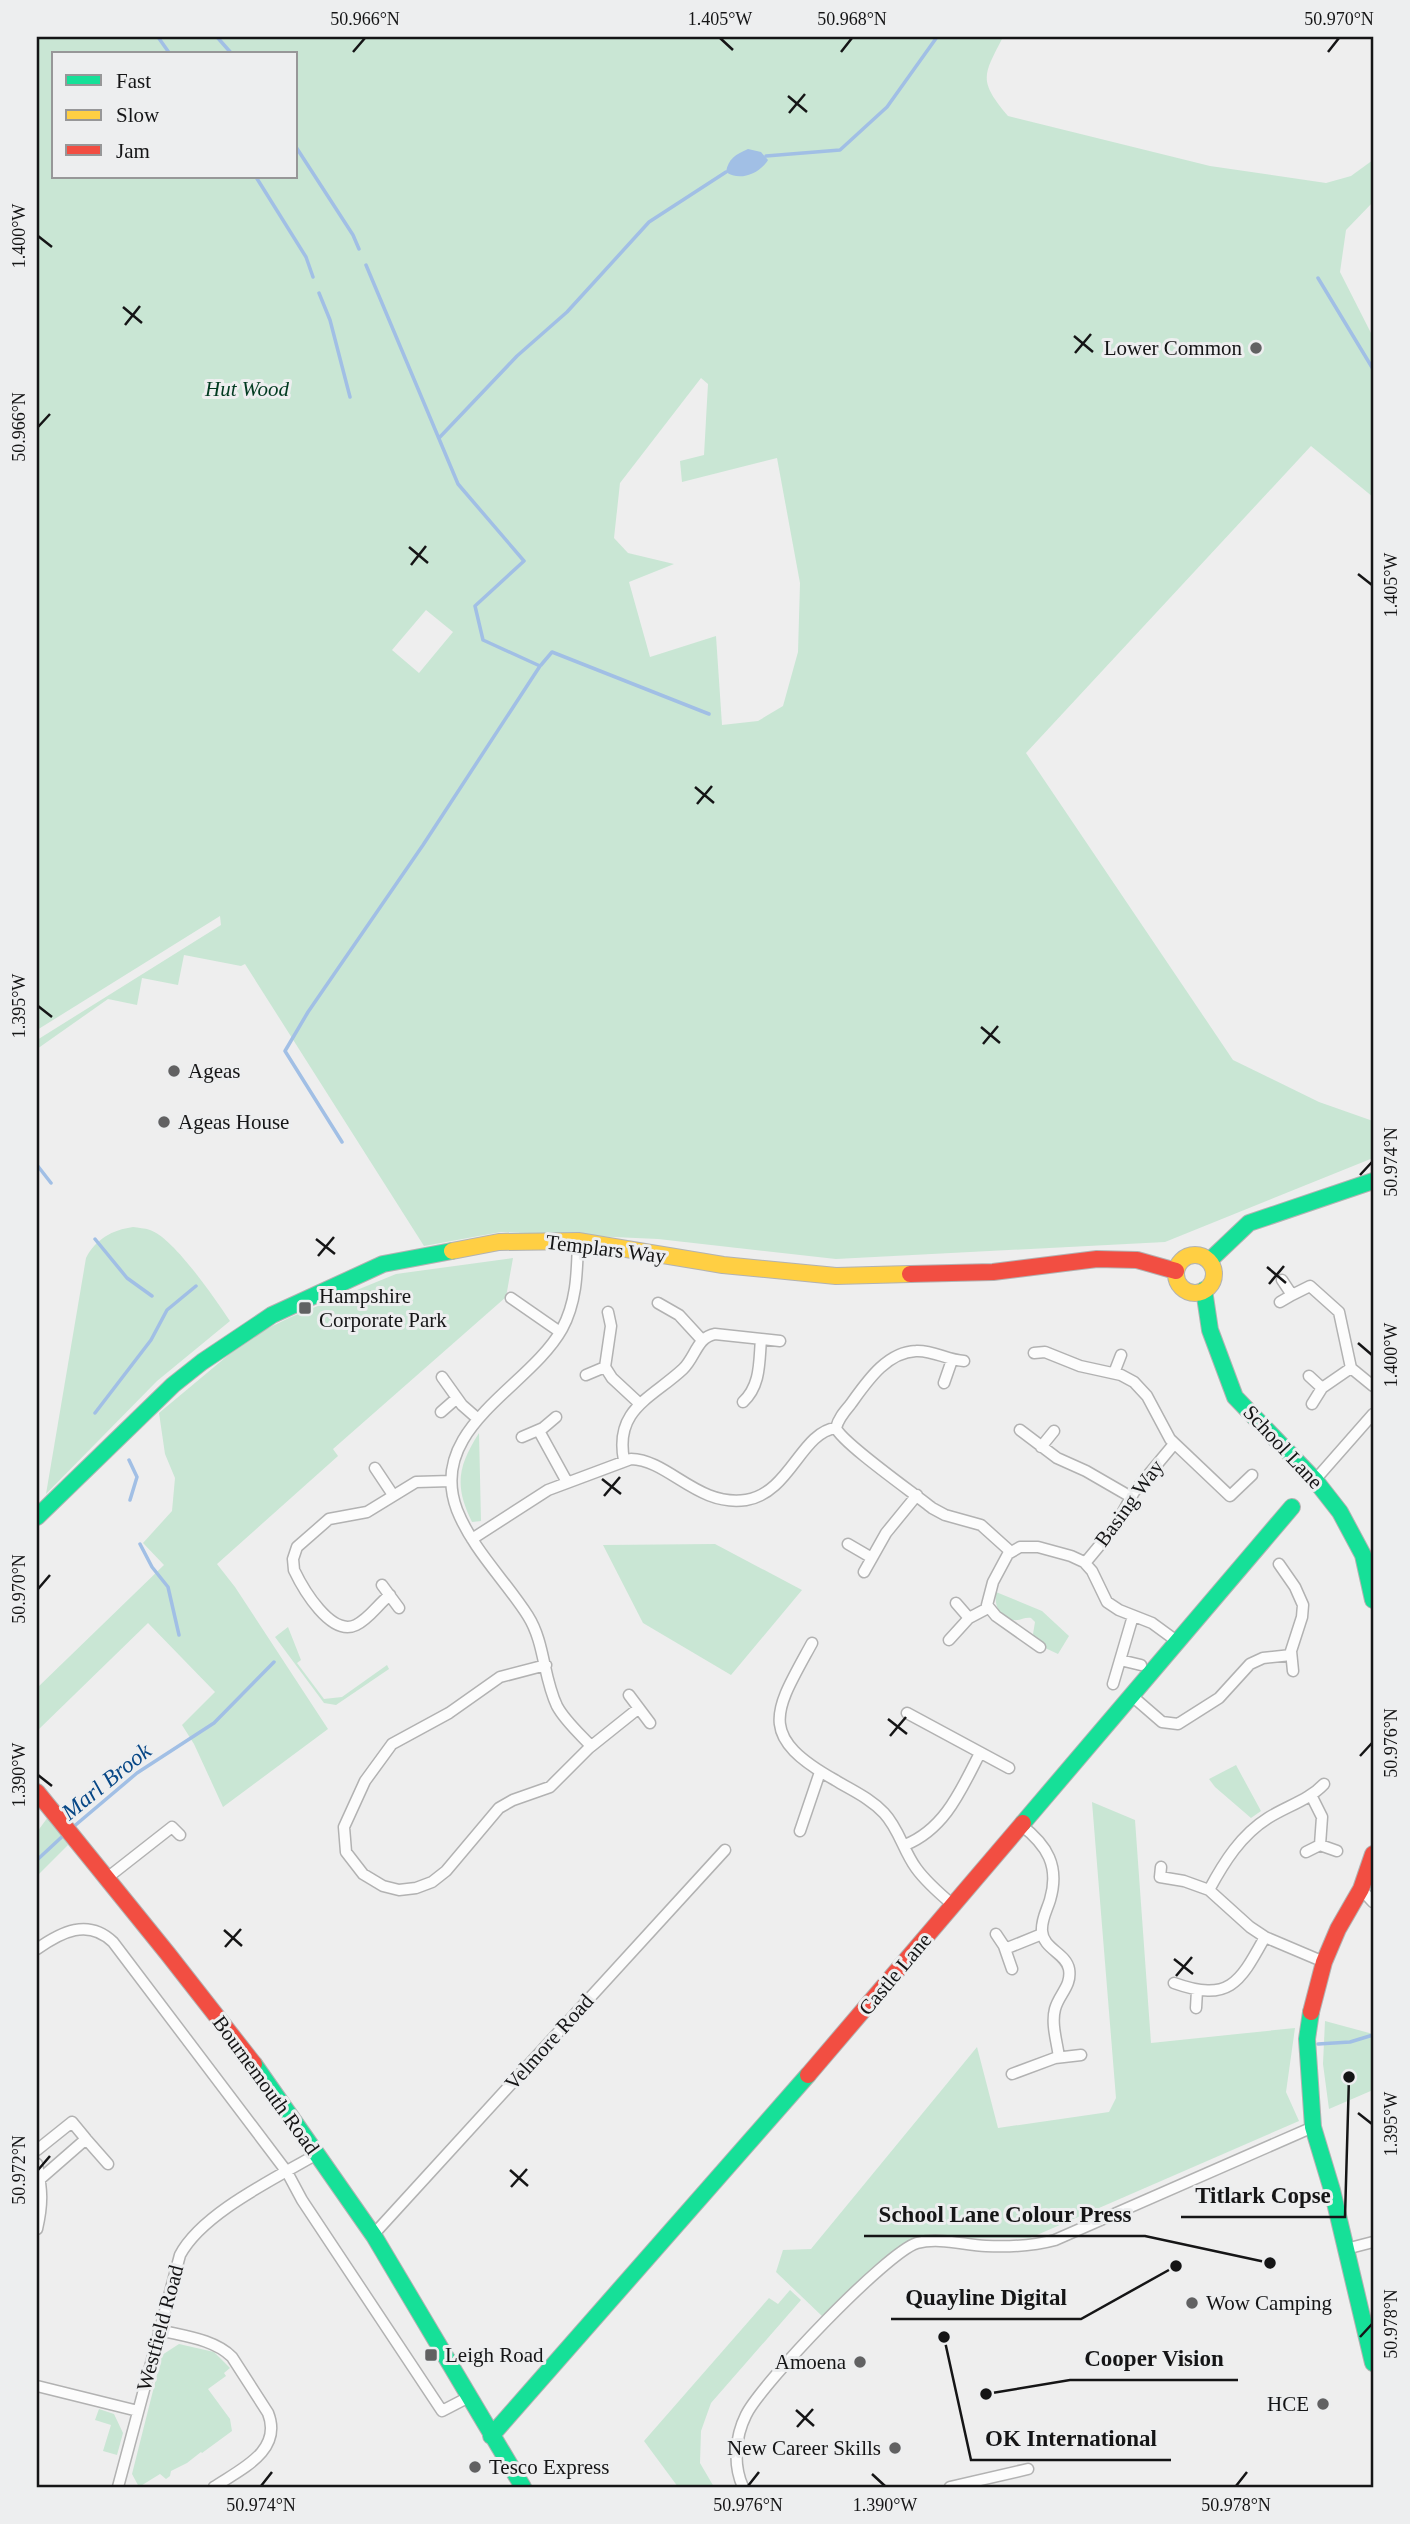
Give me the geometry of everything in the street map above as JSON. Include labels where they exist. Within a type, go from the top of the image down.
[{"type":"street","points":[[1209,1261],[1250,1223],[1373,1181]]},
{"type":"street","points":[[578,1241],[575,1295],[560,1332],[546,1351],[478,1419],[459,1446],[451,1481],[456,1508],[472,1539],[529,1618],[559,1709],[591,1746]]},
{"type":"street","name":"Templars Way","points":[[37,1517],[173,1385],[241,1335],[291,1305],[383,1264],[499,1242],[578,1241],[723,1265],[836,1276],[993,1272],[1097,1259],[1137,1260],[1176,1271],[1178,1282],[1186,1290],[1204,1290]]},
{"type":"street","points":[[1176,1271],[1183,1259],[1189,1256],[1203,1257],[1209,1261],[1213,1277],[1204,1290]]},
{"type":"street","points":[[1282,1280],[1292,1295]]},
{"type":"street","points":[[1280,1303],[1310,1286],[1339,1312],[1351,1368],[1373,1386]]},
{"type":"street","name":"School Lane","points":[[1204,1290],[1210,1330],[1235,1397],[1315,1480],[1340,1512],[1363,1555],[1373,1600]]},
{"type":"street","points":[[510,1298],[560,1332]]},
{"type":"street","points":[[657,1303],[679,1315],[702,1339]]},
{"type":"street","points":[[608,1312],[611,1326],[605,1367],[612,1378],[640,1404]]},
{"type":"street","points":[[624,1460],[623,1432],[629,1418],[640,1404],[682,1370],[702,1339],[715,1334],[780,1341]]},
{"type":"street","points":[[743,1402],[757,1382],[761,1339]]},
{"type":"street","points":[[836,1428],[840,1418],[870,1379],[892,1359],[907,1352],[927,1351],[952,1360],[964,1361]]},
{"type":"street","points":[[1034,1353],[1045,1352],[1080,1366],[1128,1378],[1141,1389],[1174,1444],[1230,1496],[1252,1475]]},
{"type":"street","points":[[1114,1373],[1121,1355]]},
{"type":"street","points":[[944,1383],[952,1360]]},
{"type":"street","points":[[586,1375],[605,1367]]},
{"type":"street","points":[[1312,1404],[1322,1388],[1351,1368]]},
{"type":"street","points":[[1309,1376],[1322,1388]]},
{"type":"street","points":[[442,1377],[457,1398],[478,1419]]},
{"type":"street","points":[[441,1412],[457,1398]]},
{"type":"street","points":[[1315,1480],[1373,1414]]},
{"type":"street","points":[[522,1437],[539,1431],[556,1417]]},
{"type":"street","points":[[472,1539],[527,1502],[566,1482],[624,1460],[638,1459],[646,1462],[708,1495],[732,1501],[745,1500],[761,1495],[775,1486],[819,1435],[836,1428]]},
{"type":"street","points":[[836,1428],[842,1437],[945,1515],[981,1525],[1011,1552]]},
{"type":"street","points":[[1020,1430],[1058,1458],[1130,1497]]},
{"type":"street","points":[[539,1431],[566,1482]]},
{"type":"street","points":[[1041,1447],[1054,1431]]},
{"type":"street","name":"Basing Way","points":[[1085,1563],[1114,1528],[1130,1497],[1174,1444]]},
{"type":"street","points":[[375,1468],[393,1495]]},
{"type":"street","points":[[390,1595],[356,1625],[339,1626],[329,1620],[297,1575],[293,1559],[302,1542],[329,1519],[367,1512],[416,1482],[451,1481]]},
{"type":"street","points":[[864,1572],[892,1525],[917,1495]]},
{"type":"street","name":"Castle Lane","points":[[491,2436],[812,2071],[1292,1507]]},
{"type":"street","points":[[848,1544],[872,1558]]},
{"type":"street","points":[[1041,1647],[988,1608],[988,1597],[1004,1559],[1011,1552],[1026,1546],[1071,1556],[1085,1563],[1092,1571],[1107,1602],[1152,1623],[1178,1643]]},
{"type":"street","points":[[1279,1564],[1295,1587],[1303,1605],[1302,1617],[1292,1644],[1293,1671]]},
{"type":"street","points":[[382,1584],[400,1608]]},
{"type":"street","points":[[956,1603],[970,1618]]},
{"type":"street","points":[[949,1640],[970,1618],[988,1608]]},
{"type":"street","points":[[1113,1684],[1133,1616]]},
{"type":"street","points":[[812,1643],[781,1702],[779,1723],[787,1743],[803,1760],[820,1772],[878,1807],[890,1820],[915,1867],[935,1890],[953,1905]]},
{"type":"street","points":[[1132,1696],[1162,1722],[1178,1724],[1219,1698],[1250,1664],[1263,1658],[1291,1656]]},
{"type":"street","points":[[1120,1660],[1141,1665]]},
{"type":"street","points":[[546,1665],[500,1677],[441,1718],[392,1744],[365,1780],[346,1820],[344,1844],[350,1858],[363,1874],[383,1886],[399,1890],[424,1886],[446,1871],[499,1808],[550,1787],[591,1746],[639,1708]]},
{"type":"street","points":[[629,1695],[650,1723]]},
{"type":"street","points":[[907,1713],[1009,1768]]},
{"type":"street","points":[[905,1845],[919,1839],[939,1823],[981,1753]]},
{"type":"street","points":[[800,1831],[820,1772]]},
{"type":"street","points":[[1209,1890],[1226,1861],[1248,1834],[1269,1818],[1311,1796],[1324,1784]]},
{"type":"street","name":"Bournemouth Road","points":[[37,1791],[257,2069],[317,2154],[373,2235],[523,2487]]},
{"type":"street","points":[[1311,1796],[1322,1816],[1320,1845]]},
{"type":"street","points":[[1021,1825],[1041,1842],[1052,1867],[1053,1883],[1042,1922],[1042,1934],[1050,1948],[1065,1961],[1069,1969],[1069,1982],[1055,2010],[1059,2057]]},
{"type":"street","points":[[107,1878],[172,1827],[180,1835]]},
{"type":"street","points":[[1306,1852],[1320,1845],[1337,1851]]},
{"type":"street","name":"Velmore Road","points":[[373,2235],[725,1850]]},
{"type":"street","points":[[1373,1854],[1361,1889],[1338,1929],[1324,1962],[1313,2000],[1307,2039],[1313,2127],[1332,2190],[1373,2363]]},
{"type":"street","points":[[1161,1867],[1160,1877],[1184,1881],[1209,1890],[1265,1937],[1324,1962]]},
{"type":"street","points":[[1361,1889],[1373,1902]]},
{"type":"street","name":"Bournemouth Road","points":[[37,1949],[56,1935],[79,1928],[98,1932],[116,1945],[287,2172],[302,2200],[442,2411],[469,2398]]},
{"type":"street","points":[[996,1934],[1012,1969]]},
{"type":"street","points":[[1005,1949],[1042,1934]]},
{"type":"street","points":[[1174,1983],[1196,1990],[1225,1988],[1235,1983],[1243,1975],[1265,1937]]},
{"type":"street","points":[[1196,1990],[1196,2008]]},
{"type":"street","points":[[1012,2074],[1059,2057],[1081,2055]]},
{"type":"street","points":[[37,2150],[72,2122],[108,2164]]},
{"type":"street","points":[[743,2487],[737,2471],[737,2445],[741,2425],[749,2409],[835,2313],[878,2269],[907,2247],[930,2241],[987,2246],[1024,2245],[1055,2240],[1313,2127]]},
{"type":"street","points":[[39,2180],[86,2139]]},
{"type":"street","name":"Westfield Road","points":[[118,2487],[180,2255],[187,2241],[212,2218],[317,2154]]},
{"type":"street","points":[[37,2164],[43,2188],[37,2229]]},
{"type":"street","points":[[1346,2249],[1373,2242]]},
{"type":"street","points":[[159,2330],[215,2345],[224,2350],[232,2357],[272,2423],[269,2443],[258,2458],[214,2487]]},
{"type":"street","points":[[37,2386],[138,2412]]},
{"type":"street","points":[[950,2487],[1028,2469]]},
{"type":"green space","name":"Hut Wood","points":[[37,37],[1003,37],[991,61],[987,78],[992,94],[1008,116],[1210,166],[1326,183],[1351,176],[1373,160],[1373,202],[1346,230],[1340,272],[1373,337],[1373,497],[1311,446],[1026,753],[1233,1060],[1319,1102],[1373,1121],[1373,1158],[1165,1242],[836,1259],[658,1239],[501,1232],[424,1246],[245,964],[241,966],[184,955],[178,985],[142,978],[137,1005],[108,999],[37,1049],[37,1040],[221,925],[220,916],[37,1030]],"holes":[[[701,378],[708,384],[704,455],[680,461],[682,482],[777,458],[800,583],[798,652],[783,706],[758,721],[722,725],[716,636],[650,657],[629,582],[674,564],[628,553],[614,538],[620,483]],[[426,610],[453,632],[419,673],[392,650]]]},
{"type":"green space","points":[[133,1227],[150,1230],[171,1245],[230,1321],[157,1381],[46,1494],[86,1258],[105,1236]]},
{"type":"green space","points":[[513,1258],[506,1297],[333,1449],[338,1456],[217,1564],[328,1729],[223,1807],[194,1744],[182,1725],[215,1692],[148,1623],[37,1731],[37,1688],[164,1565],[143,1543],[172,1511],[175,1478],[165,1454],[159,1413],[250,1337],[291,1317],[396,1274]]},
{"type":"green space","points":[[479,1433],[481,1521],[472,1522],[463,1498],[461,1476],[467,1456]]},
{"type":"green space","points":[[715,1544],[802,1590],[731,1675],[643,1623],[603,1545]]},
{"type":"green space","points":[[996,1592],[1042,1611],[1069,1636],[1058,1654],[1043,1647],[1033,1634],[1035,1622],[1031,1618],[1013,1620],[1001,1614],[997,1606]]},
{"type":"green space","points":[[288,1627],[301,1660],[297,1663],[324,1699],[342,1697],[387,1665],[389,1669],[336,1705],[324,1703],[275,1637]]},
{"type":"green space","points":[[1236,1765],[1261,1811],[1251,1818],[1209,1779]]},
{"type":"green space","points":[[1092,1802],[1135,1820],[1151,2043],[1295,2028],[1286,2092],[1299,2121],[1030,2238],[919,2238],[894,2250],[822,2316],[776,2272],[783,2250],[811,2249],[977,2047],[998,2128],[1109,2112],[1116,2098]]},
{"type":"green space","points":[[48,1817],[68,1845],[37,1876],[37,1832]]},
{"type":"green space","points":[[1325,2021],[1373,2034],[1373,2090],[1329,2109],[1323,2064]]},
{"type":"green space","points":[[790,2290],[801,2300],[711,2403],[701,2431],[700,2463],[714,2487],[678,2487],[644,2441],[769,2298],[778,2304]]},
{"type":"green space","points":[[179,2344],[214,2352],[230,2368],[224,2373],[226,2376],[208,2389],[230,2419],[232,2431],[171,2471],[166,2479],[160,2474],[139,2487],[132,2474],[162,2355]]},
{"type":"green space","points":[[99,2409],[114,2414],[123,2433],[117,2455],[103,2451],[111,2425],[95,2420]]},
{"type":"water","points":[[748,149],[761,152],[768,160],[760,169],[749,175],[737,176],[726,172],[733,158]]},
{"type":"waterway","points":[[158,37],[169,52]]},
{"type":"waterway","points":[[217,37],[230,52]]},
{"type":"waterway","points":[[766,156],[840,150],[887,107],[937,37]]},
{"type":"waterway","points":[[298,150],[353,235],[359,249]]},
{"type":"waterway","points":[[439,438],[517,356],[567,312],[649,222],[726,172]]},
{"type":"waterway","points":[[257,178],[306,257],[313,277]]},
{"type":"waterway","points":[[342,1142],[285,1051],[308,1012],[423,845],[540,666],[483,640],[475,606],[524,561],[458,484],[366,265]]},
{"type":"waterway","points":[[1318,278],[1373,369]]},
{"type":"waterway","points":[[319,293],[330,320],[350,397]]},
{"type":"waterway","points":[[541,665],[552,652],[709,714]]},
{"type":"waterway","name":"Marl Brook","points":[[37,1165],[51,1183]]},
{"type":"waterway","name":"Marl Brook","points":[[95,1239],[127,1278],[152,1296]]},
{"type":"waterway","name":"Marl Brook","points":[[95,1413],[151,1340],[167,1310],[196,1286]]},
{"type":"waterway","name":"Marl Brook","points":[[129,1460],[137,1477],[130,1500]]},
{"type":"waterway","name":"Marl Brook","points":[[140,1544],[152,1567],[168,1587],[179,1635]]},
{"type":"waterway","name":"Marl Brook","points":[[72,1828],[137,1773],[214,1723],[274,1662]]},
{"type":"waterway","name":"Marl Brook","points":[[37,1860],[66,1833]]},
{"type":"waterway","points":[[1318,2044],[1350,2042],[1373,2035]]},
{"type":"traffic: fast","points":[[1209,1261],[1249,1223],[1373,1181]]},
{"type":"traffic: fast","points":[[37,1517],[173,1385],[272,1315],[383,1264],[452,1251]]},
{"type":"traffic: fast","points":[[1204,1290],[1210,1330],[1235,1397],[1315,1480],[1340,1512],[1363,1555],[1373,1600]]},
{"type":"traffic: fast","points":[[1023,1823],[1292,1507]]},
{"type":"traffic: fast","points":[[1311,2012],[1307,2039],[1313,2127],[1332,2190],[1373,2363]]},
{"type":"traffic: fast","points":[[254,2064],[374,2236],[523,2487]]},
{"type":"traffic: fast","points":[[491,2436],[808,2075]]},
{"type":"traffic: slow","points":[[452,1251],[499,1242],[578,1241],[723,1265],[836,1276],[910,1274]]},
{"type":"traffic: slow","points":[[1195,1255],[1208,1261],[1214,1274],[1208,1287],[1195,1293],[1182,1287],[1176,1274],[1182,1261],[1195,1255]]},
{"type":"traffic: jam","points":[[910,1274],[993,1272],[1097,1259],[1137,1260],[1176,1271]]},
{"type":"traffic: jam","points":[[37,1792],[254,2064]]},
{"type":"traffic: jam","points":[[808,2075],[1023,1823]]},
{"type":"traffic: jam","points":[[1311,2012],[1324,1962],[1338,1929],[1361,1889],[1373,1854]]},
{"type":"place","name":"Lower Common","points":[[1256,348]]},
{"type":"place","name":"Ageas","points":[[174,1071]]},
{"type":"place","name":"Ageas House","points":[[164,1122]]},
{"type":"place","name":"Hampshire Corporate Park","points":[[305,1308]]},
{"type":"place","name":"Titlark Copse","points":[[1349,2077]]},
{"type":"place","name":"School Lane Colour Press","points":[[1270,2263]]},
{"type":"place","name":"Quayline Digital","points":[[1176,2266]]},
{"type":"place","name":"Wow Camping","points":[[1192,2303]]},
{"type":"place","name":"OK International","points":[[944,2337]]},
{"type":"place","name":"Leigh Road","points":[[431,2355]]},
{"type":"place","name":"Amoena","points":[[860,2362]]},
{"type":"place","name":"Cooper Vision","points":[[986,2394]]},
{"type":"place","name":"HCE","points":[[1323,2404]]},
{"type":"place","name":"New Career Skills","points":[[895,2448]]},
{"type":"place","name":"Tesco Express","points":[[475,2467]]}]
